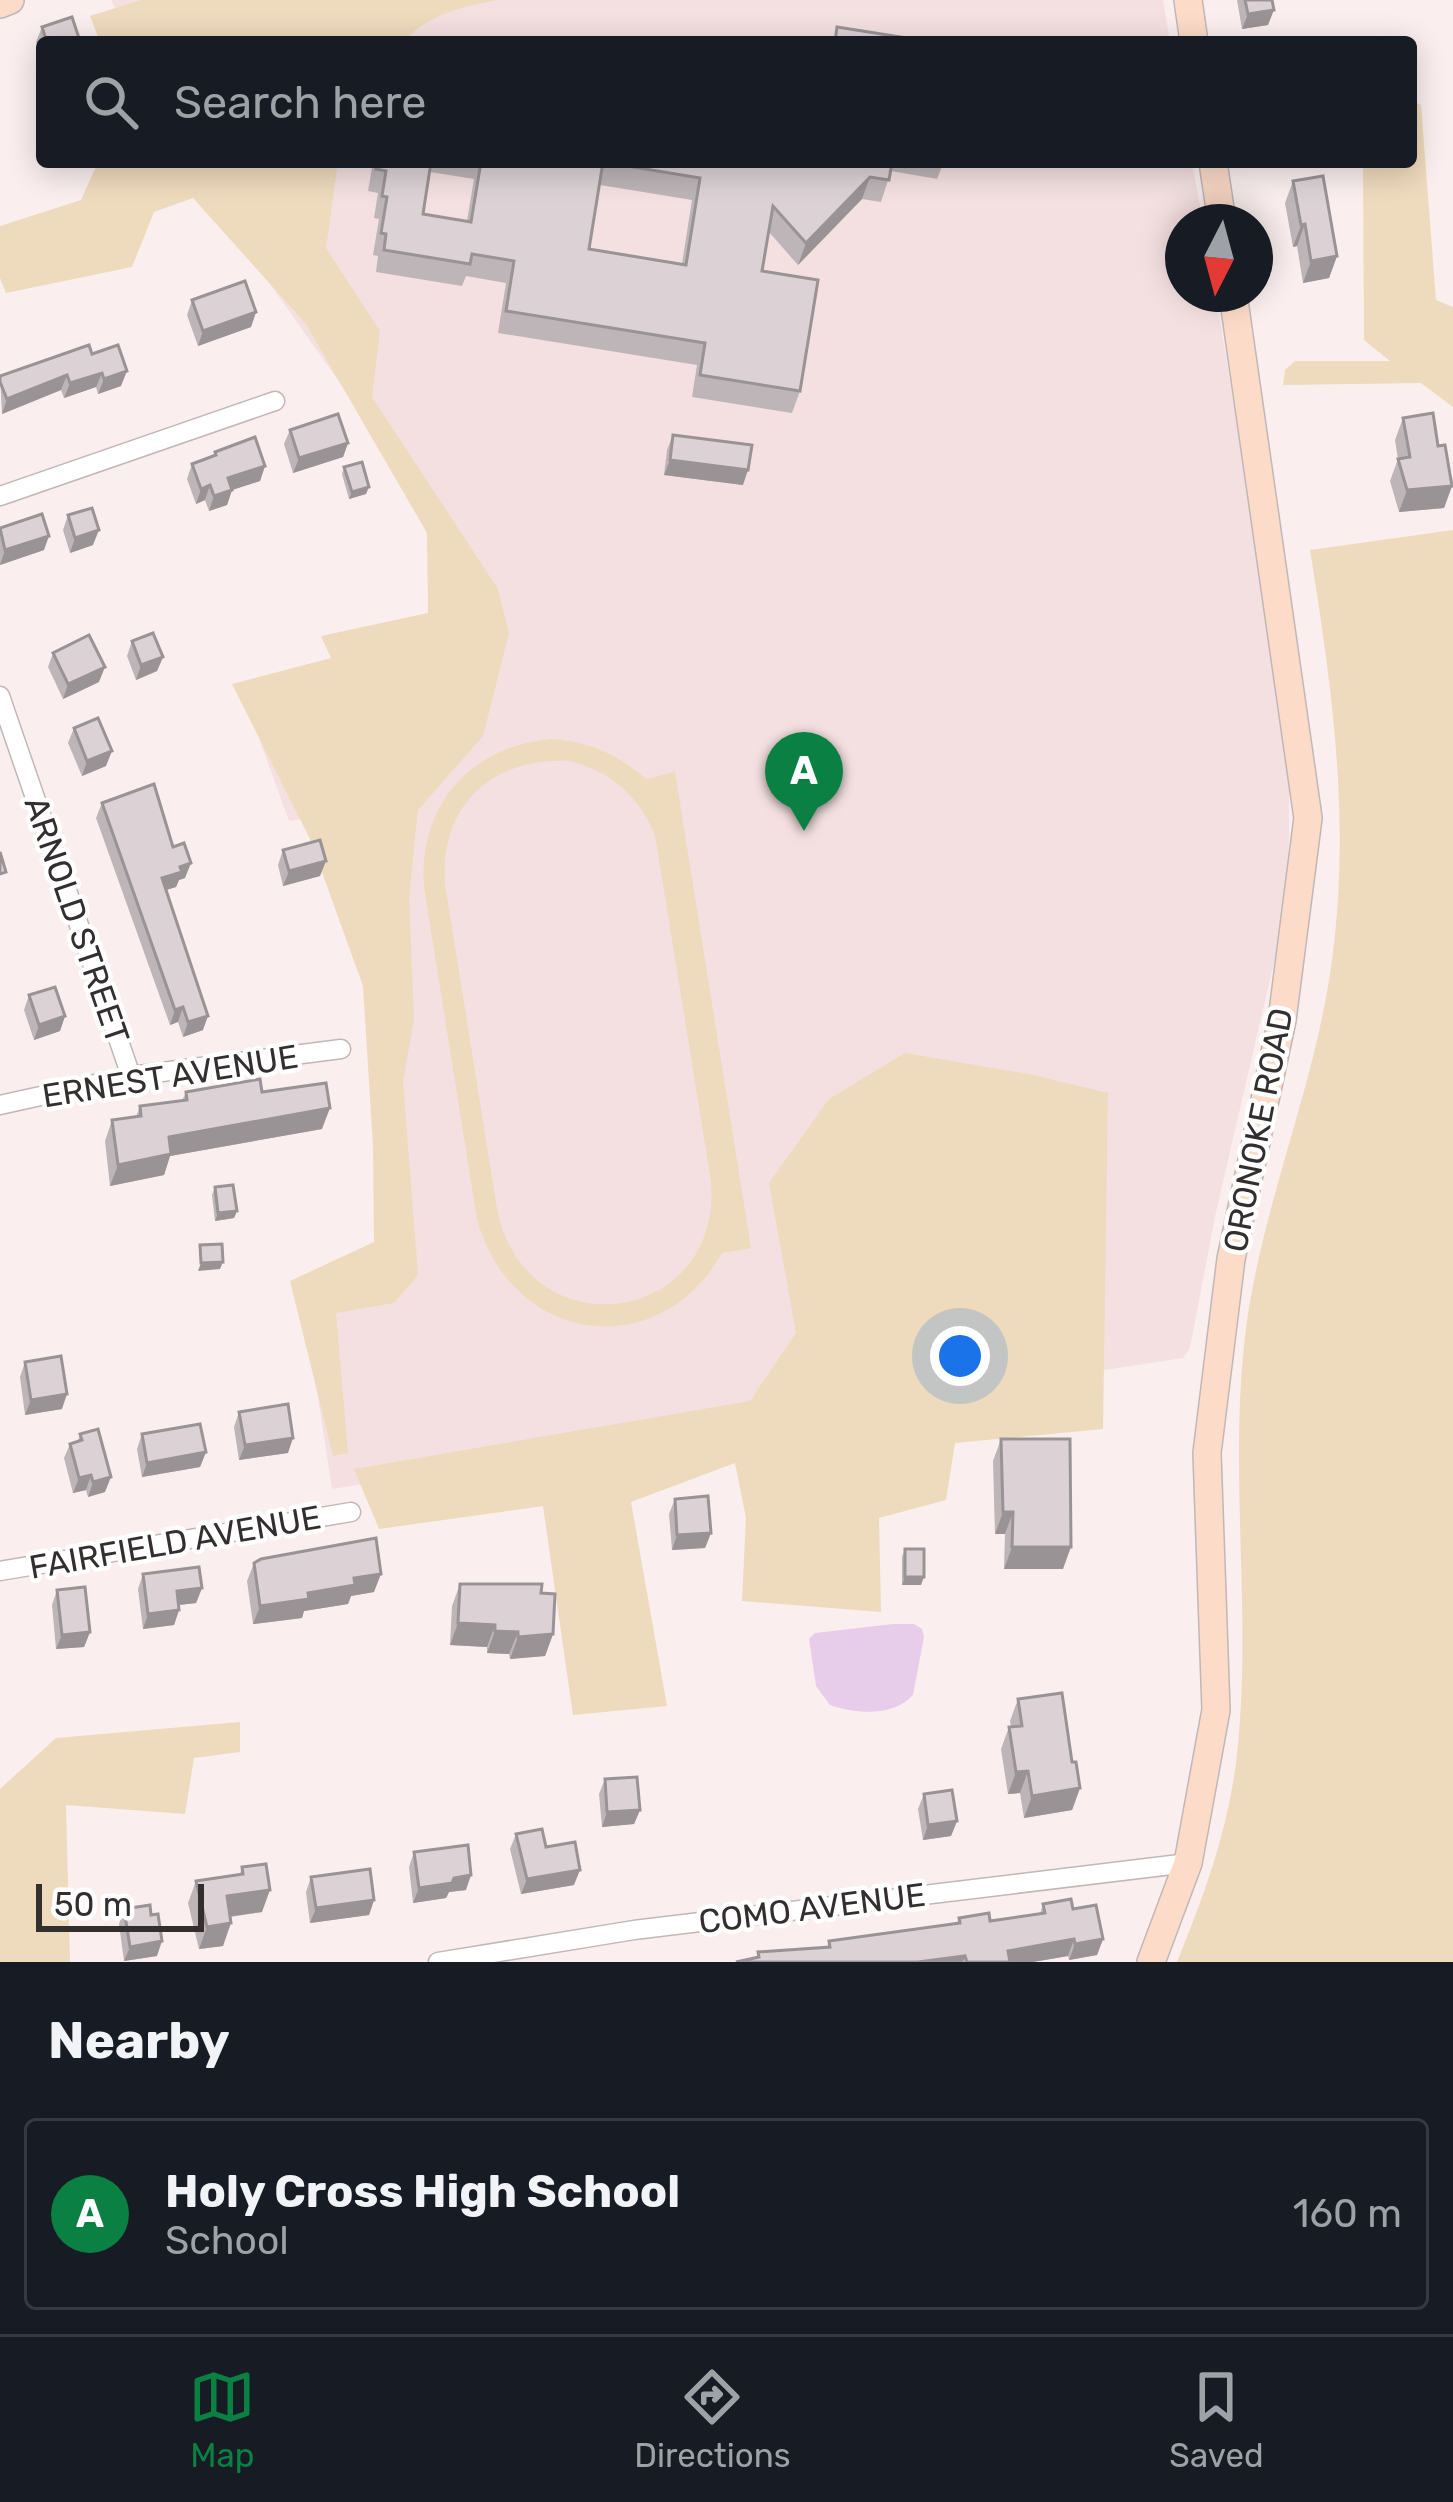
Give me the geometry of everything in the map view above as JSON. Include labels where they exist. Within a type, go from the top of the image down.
[{"type":"street","points":[[0,4],[10,0]]},
{"type":"street","points":[[1188,0],[1193,36]]},
{"type":"street","points":[[1214,168],[1219,204]]},
{"type":"street","name":"ORONOKE ROAD","points":[[1151,1962],[1188,1863],[1216,1710],[1207,1453],[1232,1259],[1282,1020],[1308,818],[1236,312]]},
{"type":"street","points":[[0,496],[275,401]]},
{"type":"street","name":"ARNOLD STREET","points":[[0,696],[131,1076]]},
{"type":"street","name":"ERNEST AVENUE","points":[[0,1105],[131,1076],[341,1049]]},
{"type":"street","name":"FAIRFIELD AVENUE","points":[[0,1571],[351,1512]]},
{"type":"street","name":"COMO AVENUE","points":[[438,1962],[634,1930],[1188,1863]]},
{"type":"shaded area","points":[[111,0],[1163,0],[1169,36],[130,36]]},
{"type":"shaded area","points":[[141,0],[498,0],[434,18],[410,36],[98,36],[90,16]]},
{"type":"shaded area","points":[[1417,103],[1421,105],[1436,300],[1453,307],[1453,407],[1421,383],[1283,385],[1285,370],[1295,361],[1390,361],[1364,340],[1363,171],[1417,168]]},
{"type":"shaded area","points":[[95,168],[337,168],[326,248],[380,331],[372,397],[498,589],[509,633],[483,736],[418,810],[409,897],[414,1019],[403,1082],[418,1275],[394,1303],[336,1313],[348,1453],[333,1456],[290,1281],[374,1242],[363,986],[310,839],[232,684],[331,658],[321,636],[428,613],[427,533],[306,324],[193,198],[154,212],[132,267],[6,293],[0,278],[0,226],[81,200]]},
{"type":"shaded area","points":[[200,168],[1193,168],[1200,204],[1165,204],[1165,312],[1219,312],[1282,707],[1289,840],[1282,928],[1216,1212],[1190,1348],[1183,1358],[332,1489],[301,1286],[404,1270],[384,1012],[314,817],[289,821],[244,697],[499,608],[234,233]]},
{"type":"shaded area","points":[[1453,530],[1453,1962],[1177,1962],[1216,1856],[1235,1773],[1241,1694],[1239,1445],[1244,1345],[1260,1251],[1321,1021],[1336,920],[1337,761],[1310,550]]},
{"type":"shaded area","points":[[553,739],[591,746],[646,779],[675,772],[751,1248],[722,1253],[694,1289],[662,1313],[625,1325],[588,1325],[553,1314],[521,1293],[495,1261],[477,1219],[424,887],[424,857],[430,830],[456,784],[497,753]],"holes":[[[569,761],[598,771],[621,787],[655,835],[711,1181],[707,1229],[688,1266],[658,1291],[622,1303],[584,1302],[548,1288],[518,1259],[498,1215],[445,884],[451,831],[476,792],[516,768]]]},
{"type":"shaded area","points":[[905,1053],[1108,1093],[1103,1429],[955,1443],[946,1500],[879,1518],[881,1612],[742,1601],[746,1518],[735,1463],[631,1502],[667,1706],[573,1715],[543,1506],[379,1529],[354,1469],[750,1401],[796,1333],[769,1183],[829,1099]]},
{"type":"shaded area","points":[[893,1624],[922,1629],[913,1695],[895,1707],[874,1712],[830,1705],[816,1686],[809,1639],[815,1633]]},
{"type":"shaded area","points":[[240,1722],[240,1752],[194,1758],[185,1814],[66,1805],[70,1962],[0,1962],[0,1789],[56,1738]]},
{"type":"building","points":[[1245,0],[1272,0],[1274,10],[1248,14]]},
{"type":"building","points":[[72,17],[78,36],[45,36],[42,27]]},
{"type":"building","points":[[837,27],[894,36],[836,36]]},
{"type":"building","points":[[430,168],[423,214],[471,222],[480,168],[602,168],[589,249],[686,265],[700,178],[639,168],[891,168],[889,180],[870,177],[806,243],[773,206],[762,271],[818,280],[800,391],[700,375],[705,343],[506,311],[514,261],[472,254],[470,264],[384,250],[386,171],[376,169]]},
{"type":"building","points":[[1323,176],[1337,256],[1311,261],[1293,181]]},
{"type":"building","points":[[245,281],[256,312],[203,331],[192,300]]},
{"type":"building","points":[[89,345],[92,354],[118,345],[127,371],[70,383],[67,375],[7,399],[0,376]]},
{"type":"building","points":[[1433,413],[1452,486],[1407,490],[1398,459],[1410,457],[1403,418]]},
{"type":"building","points":[[338,414],[348,443],[299,458],[290,430]]},
{"type":"building","points":[[673,435],[752,445],[748,470],[670,460]]},
{"type":"building","points":[[255,437],[265,466],[228,478],[232,490],[214,496],[210,485],[201,489],[192,464]]},
{"type":"building","points":[[362,462],[369,487],[352,492],[344,467]]},
{"type":"building","points":[[92,508],[99,530],[75,538],[68,515]]},
{"type":"building","points":[[42,514],[49,536],[5,550],[0,528]]},
{"type":"building","points":[[153,633],[163,657],[141,665],[132,641]]},
{"type":"building","points":[[89,635],[105,667],[68,684],[53,653]]},
{"type":"building","points":[[98,718],[112,751],[87,761],[74,728]]},
{"type":"building","points":[[154,784],[173,847],[184,843],[191,863],[180,867],[182,872],[162,878],[208,1016],[188,1022],[183,1007],[175,1010],[102,803]]},
{"type":"building","points":[[320,840],[326,861],[289,871],[283,850]]},
{"type":"building","points":[[55,987],[65,1016],[39,1025],[29,995]]},
{"type":"building","points":[[260,1079],[262,1092],[326,1083],[330,1108],[169,1137],[171,1154],[118,1165],[112,1120],[141,1116],[140,1106],[187,1100],[186,1092]]},
{"type":"building","points":[[233,1185],[237,1211],[218,1213],[215,1187]]},
{"type":"building","points":[[222,1244],[223,1262],[201,1263],[200,1245]]},
{"type":"building","points":[[61,1356],[67,1394],[31,1400],[25,1362]]},
{"type":"building","points":[[288,1404],[293,1438],[245,1445],[239,1412]]},
{"type":"building","points":[[200,1424],[206,1452],[147,1463],[142,1434]]},
{"type":"building","points":[[98,1429],[111,1477],[93,1482],[91,1475],[79,1478],[70,1444],[82,1440],[80,1434]]},
{"type":"building","points":[[1001,1439],[1070,1439],[1071,1547],[1012,1547],[1013,1512],[1003,1512]]},
{"type":"building","points":[[708,1496],[711,1533],[677,1535],[675,1499]]},
{"type":"building","points":[[376,1538],[381,1574],[354,1578],[355,1585],[308,1593],[309,1599],[260,1606],[254,1563]]},
{"type":"building","points":[[905,1549],[924,1549],[924,1577],[905,1577]]},
{"type":"building","points":[[199,1567],[202,1588],[177,1591],[179,1610],[148,1614],[143,1574]]},
{"type":"building","points":[[460,1584],[542,1584],[541,1593],[555,1594],[553,1634],[518,1637],[518,1632],[495,1631],[495,1625],[458,1623]]},
{"type":"building","points":[[85,1587],[90,1632],[62,1635],[57,1590]]},
{"type":"building","points":[[1062,1693],[1080,1788],[1032,1796],[1028,1771],[1016,1772],[1009,1727],[1022,1726],[1018,1699]]},
{"type":"building","points":[[637,1777],[640,1810],[607,1812],[605,1779]]},
{"type":"building","points":[[952,1790],[957,1821],[928,1825],[924,1794]]},
{"type":"building","points":[[542,1829],[546,1847],[575,1842],[580,1870],[527,1879],[516,1834]]},
{"type":"building","points":[[468,1845],[471,1875],[419,1888],[414,1852]]},
{"type":"building","points":[[266,1864],[270,1890],[227,1896],[231,1923],[207,1927],[196,1881],[243,1874],[242,1867]]},
{"type":"building","points":[[370,1869],[374,1900],[316,1908],[311,1877]]},
{"type":"building","points":[[1071,1899],[1073,1909],[1096,1905],[1103,1939],[1075,1944],[1074,1939],[1008,1951],[1010,1962],[967,1962],[965,1956],[918,1962],[736,1962],[759,1957],[758,1952],[830,1947],[829,1941],[960,1923],[959,1918],[989,1913],[990,1921],[1045,1913],[1043,1904]]},
{"type":"building","points":[[150,1905],[151,1915],[158,1914],[162,1941],[130,1947],[124,1909]]},
{"type":"place","name":"Holy Cross High School","points":[[804,831]]}]
